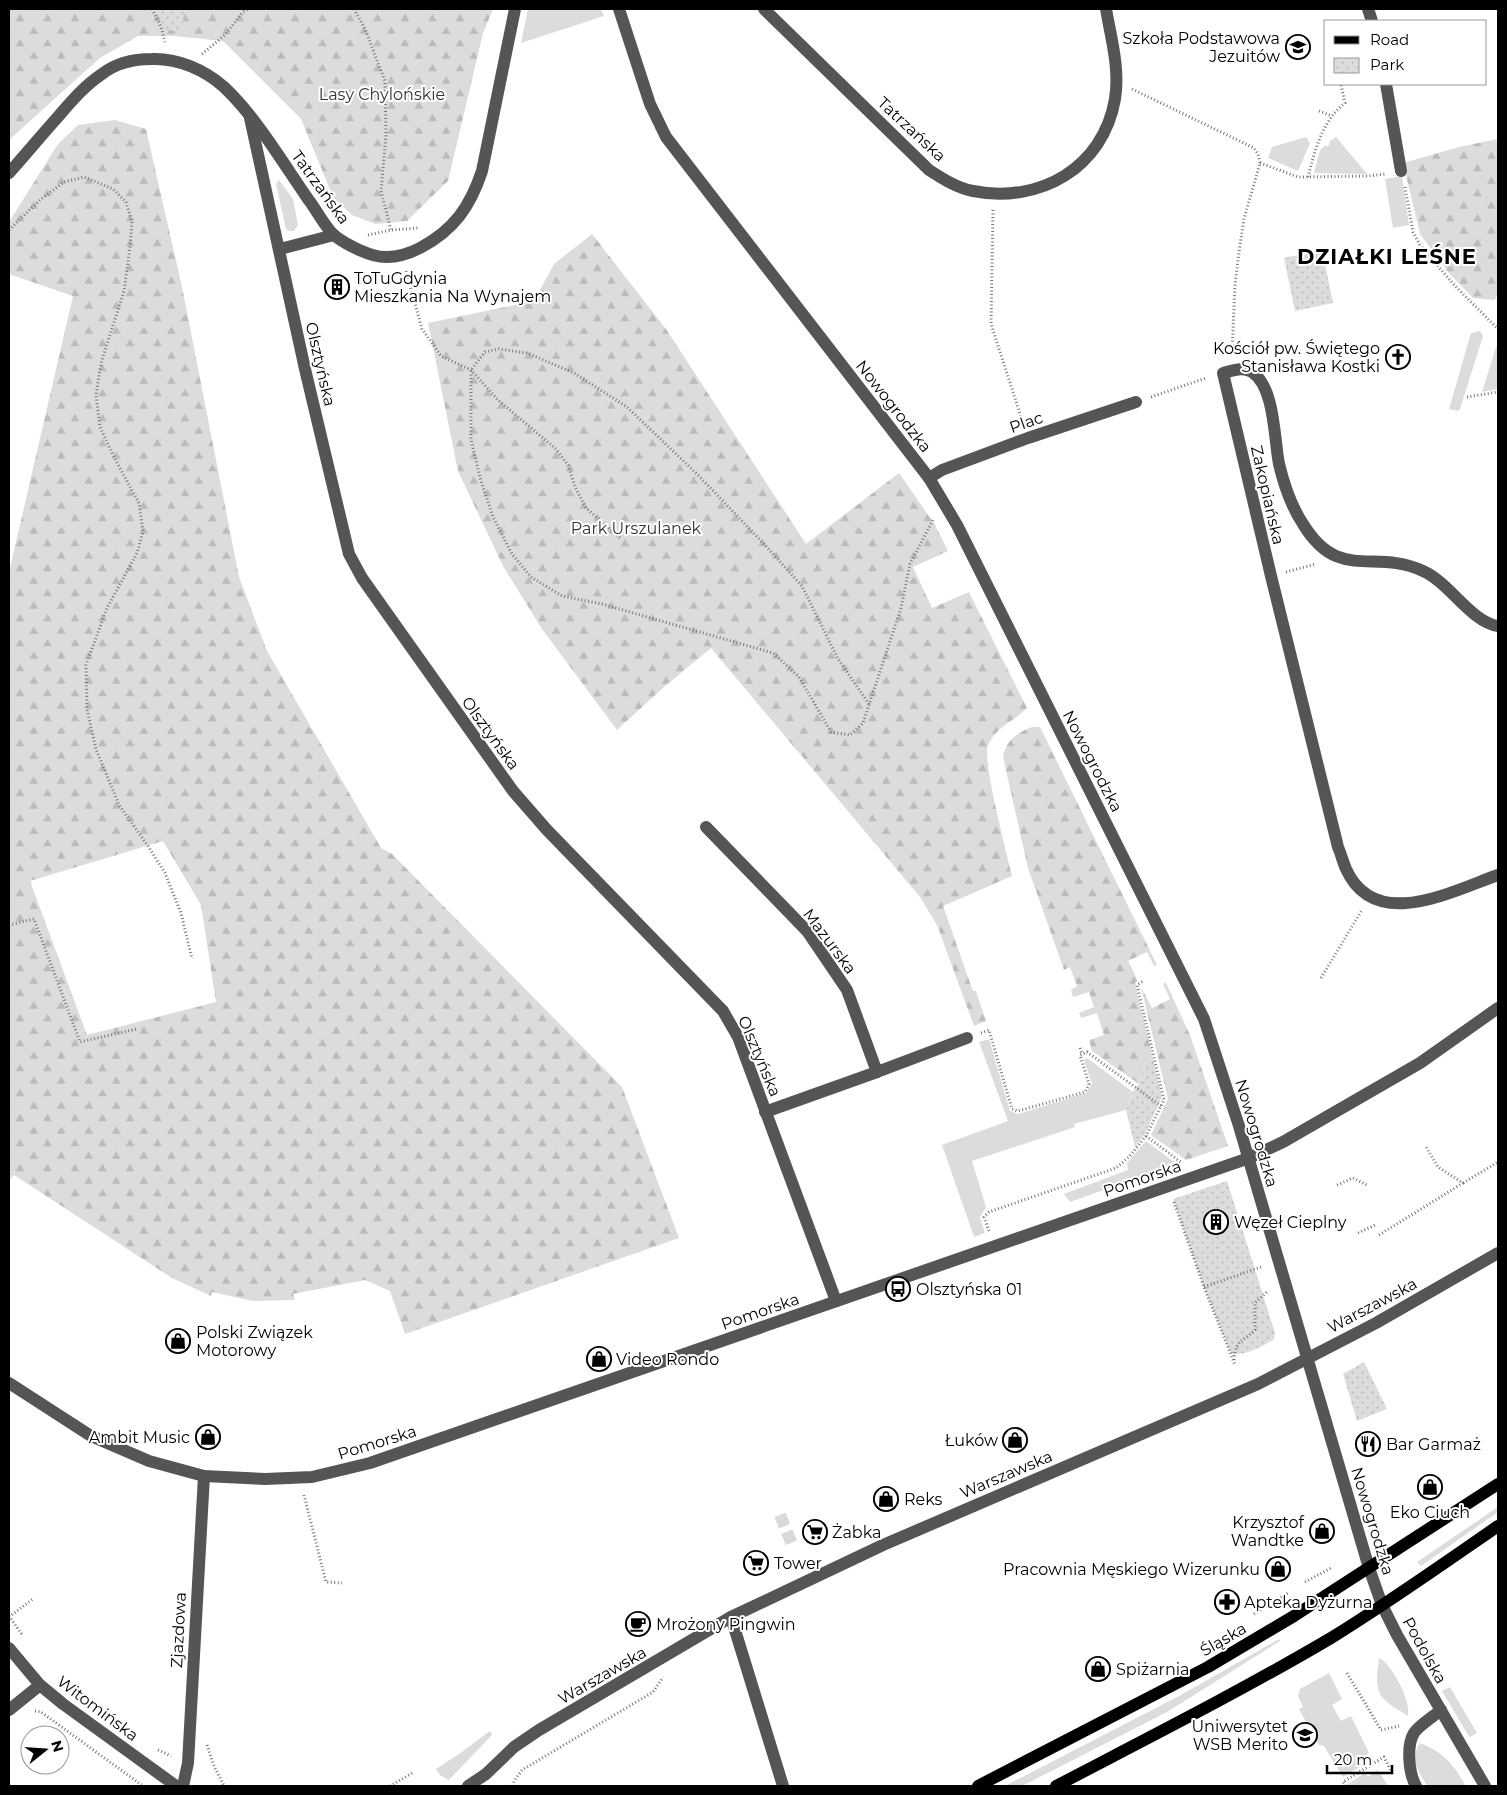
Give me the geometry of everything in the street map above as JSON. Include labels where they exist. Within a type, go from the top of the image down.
[{"type":"main road","name":"Śląska","points":[[978,1786],[1208,1666],[1294,1616],[1498,1484]]},
{"type":"main road","points":[[1056,1786],[1330,1638],[1498,1526]]},
{"type":"street","name":"Tatrzańska","points":[[9,173],[79,92],[102,73],[139,59],[170,60],[186,64],[203,72],[224,87],[250,118],[334,235],[362,251],[386,258],[408,254],[431,242],[448,230],[463,212],[475,191],[482,171],[515,9]]},
{"type":"street","name":"Nowogrodzka","points":[[619,9],[650,104],[666,137],[929,478],[956,525],[1204,1019],[1249,1158],[1369,1568],[1382,1605]]},
{"type":"street","name":"Tatrzańska","points":[[764,9],[929,170],[950,183],[973,191],[999,194],[1025,192],[1042,188],[1061,179],[1076,168],[1092,152],[1112,111],[1116,92],[1116,74],[1106,9]]},
{"type":"street","points":[[1386,85],[1401,171]]},
{"type":"street","name":"Olsztyńska","points":[[250,118],[337,507],[350,554],[362,578],[513,791],[547,830],[723,1011],[738,1037],[836,1301]]},
{"type":"street","points":[[280,249],[334,235]]},
{"type":"street","name":"Zakopiańska","points":[[1498,626],[1491,625],[1480,619],[1436,578],[1422,570],[1392,562],[1354,562],[1338,558],[1316,544],[1302,524],[1286,491],[1279,463],[1267,393],[1253,373],[1245,369],[1223,373],[1338,847],[1351,878],[1368,896],[1386,904],[1402,904],[1424,901],[1498,875]]},
{"type":"street","name":"Plac","points":[[929,478],[942,470],[1028,438],[1136,402]]},
{"type":"street","name":"Mazurska","points":[[706,827],[807,931],[847,990],[877,1072]]},
{"type":"street","name":"Pomorska","points":[[9,1383],[91,1436],[149,1461],[204,1476],[265,1479],[312,1477],[370,1463],[1249,1158],[1283,1142],[1420,1062],[1498,1008]]},
{"type":"street","points":[[765,1112],[967,1038]]},
{"type":"street","name":"Warszawska","points":[[468,1786],[484,1780],[514,1747],[539,1730],[731,1617],[883,1545],[1252,1386],[1392,1314],[1498,1253]]},
{"type":"street","name":"Zjazdowa","points":[[183,1786],[188,1763],[204,1476]]},
{"type":"street","name":"Podolska","points":[[1382,1605],[1412,1664],[1485,1786]]},
{"type":"street","points":[[731,1617],[783,1786]]},
{"type":"street","name":"Witomińska","points":[[9,1648],[40,1685],[63,1704],[176,1786]]},
{"type":"street","points":[[9,1710],[40,1685]]},
{"type":"street","points":[[1416,1786],[1410,1764],[1411,1742],[1414,1732],[1441,1710]]},
{"type":"path","points":[[152,9],[162,28],[170,60]]},
{"type":"path","points":[[186,64],[220,40],[248,9]]},
{"type":"path","points":[[354,9],[365,29],[385,81],[386,135],[380,191],[390,230]]},
{"type":"path","points":[[1308,177],[1317,141],[1335,110],[1345,103],[1341,85]]},
{"type":"path","points":[[1127,88],[1132,88],[1254,148],[1258,154],[1260,163],[1244,219],[1239,252],[1232,325],[1234,370]]},
{"type":"path","points":[[1319,111],[1332,116]]},
{"type":"path","points":[[1260,163],[1298,177],[1368,176],[1401,171],[1413,232],[1420,245],[1455,286],[1498,329]]},
{"type":"path","points":[[9,230],[40,200],[64,182],[84,177],[112,189],[120,195],[126,202],[132,222],[124,291],[102,363],[96,395],[100,427],[139,503],[143,532],[137,553],[108,608],[86,665],[88,709],[96,749],[119,805],[165,872],[181,913],[192,959]]},
{"type":"path","points":[[993,208],[991,324],[1028,438]]},
{"type":"path","points":[[405,265],[422,329],[441,356],[470,370],[498,400],[556,449],[568,465],[576,489],[586,508],[620,538]]},
{"type":"path","points":[[870,704],[838,659],[802,586],[698,475],[627,407],[574,373],[527,353],[499,349],[485,352],[470,370],[471,440],[481,481],[493,518],[508,547],[531,577],[562,596],[602,604],[773,653],[799,677],[831,732],[850,735],[863,723],[870,704],[901,608],[910,564],[935,515]]},
{"type":"path","points":[[1136,402],[1206,378]]},
{"type":"path","points":[[1467,397],[1498,392]]},
{"type":"path","points":[[1271,576],[1338,558]]},
{"type":"path","points":[[1321,978],[1364,908]]},
{"type":"path","points":[[9,925],[34,919],[80,1042],[137,1029]]},
{"type":"path","points":[[990,1234],[984,1217],[989,1212],[1116,1168],[1130,1157],[1146,1136],[1164,1100],[1137,985],[1143,981]]},
{"type":"path","points":[[967,1038],[988,1030],[1012,1109],[1018,1111],[1084,1092],[1089,1084],[1080,1055],[1082,1054],[1080,1048]]},
{"type":"path","points":[[1082,1054],[1087,1052],[1161,1106]]},
{"type":"path","points":[[1146,1136],[1180,1161]]},
{"type":"path","points":[[1425,1145],[1438,1167],[1463,1183]]},
{"type":"path","points":[[1379,1235],[1498,1162]]},
{"type":"path","points":[[1337,1185],[1353,1178],[1367,1185]]},
{"type":"path","points":[[1172,1196],[1204,1288],[1234,1363],[1236,1347],[1239,1342],[1255,1330],[1255,1303],[1268,1291]]},
{"type":"path","points":[[1358,1232],[1375,1225]]},
{"type":"path","points":[[1204,1288],[1261,1267]]},
{"type":"path","points":[[313,1492],[304,1494],[326,1582],[342,1583]]},
{"type":"path","points":[[1306,1582],[1331,1568]]},
{"type":"path","points":[[1254,1614],[1288,1593]]},
{"type":"path","points":[[24,1636],[9,1617],[34,1598]]},
{"type":"path","points":[[1347,1673],[1381,1730],[1401,1725]]},
{"type":"path","points":[[513,1786],[514,1780],[522,1770],[653,1692],[666,1674]]},
{"type":"path","points":[[32,1711],[41,1712],[107,1762],[143,1786]]},
{"type":"path","points":[[205,1737],[214,1766],[224,1786]]},
{"type":"path","points":[[154,1748],[188,1763],[214,1766]]},
{"type":"path","points":[[1346,1786],[1343,1782],[1384,1757]]},
{"type":"path","points":[[390,1786],[414,1772]]},
{"type":"green space","name":"Lasy Chylońskie","points":[[9,9],[493,9],[483,33],[448,181],[407,221],[375,224],[352,215],[333,197],[301,119],[223,41],[174,36],[138,36],[100,58],[9,140]]},
{"type":"green space","points":[[156,9],[185,9],[181,32],[164,29]]},
{"type":"green space","points":[[528,9],[601,9],[604,16],[521,43]]},
{"type":"green space","points":[[115,120],[146,129],[182,287],[239,577],[267,651],[381,848],[392,854],[622,1087],[679,1238],[405,1334],[390,1291],[365,1280],[293,1294],[295,1300],[253,1301],[212,1292],[211,1296],[172,1278],[14,1175],[9,1180],[9,572],[73,296],[9,274],[9,222],[58,144],[78,125]],"holes":[[[163,841],[201,905],[216,1002],[87,1035],[30,881]]]},
{"type":"green space","points":[[1306,137],[1310,143],[1298,171],[1268,158],[1272,147]]},
{"type":"green space","points":[[1336,137],[1367,174],[1314,173],[1320,150],[1326,145],[1327,147],[1330,144],[1329,142]]},
{"type":"green space","points":[[1498,139],[1498,295],[1494,300],[1473,298],[1449,273],[1420,234],[1403,163],[1459,147]]},
{"type":"green space","points":[[1402,176],[1409,225],[1393,228],[1385,179]]},
{"type":"green space","points":[[279,180],[293,199],[298,225],[294,231],[286,229],[276,184]]},
{"type":"green space","name":"Park Urszulanek","points":[[592,234],[666,329],[806,544],[899,473],[935,525],[948,551],[913,567],[932,608],[969,592],[1027,708],[996,733],[988,745],[987,754],[992,787],[1012,876],[943,906],[973,991],[976,991],[986,1021],[974,1026],[937,925],[920,897],[711,648],[664,687],[617,730],[542,629],[503,566],[458,471],[428,323],[534,301],[554,264]]},
{"type":"green space","points":[[1322,250],[1333,303],[1295,311],[1284,258]]},
{"type":"green space","points":[[1480,331],[1483,336],[1460,409],[1458,411],[1449,409],[1471,333]]},
{"type":"green space","points":[[1498,344],[1498,389],[1482,392],[1495,350]]},
{"type":"green space","points":[[1032,727],[1040,727],[1157,965],[1154,966],[1147,952],[1128,961],[1138,981],[1135,983],[1153,1059],[1146,1062],[1139,1084],[1092,1051],[1089,1040],[1104,1035],[1097,1013],[1081,1018],[1079,1013],[1094,1007],[1089,992],[1073,997],[1071,990],[1077,986],[1070,967],[1064,970],[1028,868],[1003,757],[1004,751],[1013,738]]},
{"type":"green space","points":[[1166,983],[1190,1035],[1228,1146],[1186,1160],[1151,1135],[1168,1099],[1141,987],[1152,1008],[1170,999],[1163,984]]},
{"type":"green space","points":[[989,1039],[1010,1111],[1018,1114],[1086,1093],[1092,1084],[1084,1060],[1087,1058],[1133,1092],[1126,1110],[1074,1124],[1075,1127],[972,1161],[986,1207],[980,1217],[985,1233],[974,1237],[942,1145],[1008,1121],[979,1042]]},
{"type":"green space","points":[[1153,1059],[1162,1097],[1145,1134],[1135,1147],[1126,1110],[1133,1092],[1139,1084],[1146,1062]]},
{"type":"green space","points":[[1146,1141],[1177,1164],[1070,1202],[1064,1194],[1128,1170],[1127,1163]]},
{"type":"green space","points":[[1227,1181],[1275,1333],[1274,1339],[1264,1345],[1248,1352],[1237,1354],[1231,1354],[1204,1287],[1173,1199]]},
{"type":"green space","points":[[1364,1362],[1387,1409],[1357,1421],[1343,1374]]},
{"type":"green space","points":[[1498,1507],[1498,1512],[1421,1566],[1417,1562]]},
{"type":"green space","points":[[1416,1631],[1440,1672],[1432,1672],[1410,1634]]},
{"type":"green space","points":[[1279,1639],[1280,1641],[1167,1712],[1022,1786],[1005,1786],[1181,1695]]},
{"type":"green space","points":[[1379,1658],[1389,1667],[1400,1684],[1407,1701],[1408,1716],[1390,1704],[1380,1694],[1377,1680]]},
{"type":"green space","points":[[1329,1673],[1342,1699],[1332,1705],[1341,1721],[1351,1716],[1369,1753],[1358,1761],[1361,1766],[1343,1777],[1324,1746],[1319,1745],[1299,1709],[1303,1707],[1298,1696],[1300,1689]]},
{"type":"green space","points":[[1450,1687],[1477,1733],[1470,1737],[1442,1691]]},
{"type":"green space","points":[[490,1731],[492,1735],[449,1780],[440,1775],[436,1769]]},
{"type":"green space","points":[[1420,1743],[1442,1755],[1457,1771],[1466,1786],[1427,1786],[1415,1760],[1415,1754]]},
{"type":"green space","points":[[1378,1770],[1388,1786],[1349,1786],[1348,1784],[1365,1773],[1368,1777]]},
{"type":"tunnel","points":[[780,1515],[793,1547]]},
{"type":"place","name":"Szkoła Podstawowa Jezuitów","points":[[1298,47]]},
{"type":"place","name":"ToTuGdynia Mieszkania Na Wynajem","points":[[337,287]]},
{"type":"place","name":"Kościół pw. Świętego Stanisława Kostki","points":[[1398,357]]},
{"type":"place","name":"Węzeł Cieplny","points":[[1216,1222]]},
{"type":"place","name":"Olsztyńska 01","points":[[898,1289]]},
{"type":"place","name":"Polski Związek Motorowy","points":[[178,1341]]},
{"type":"place","name":"Video Rondo","points":[[599,1359]]},
{"type":"place","name":"Ambit Music","points":[[208,1437]]},
{"type":"place","name":"Łuków","points":[[1015,1440]]},
{"type":"place","name":"Bar Garmaż","points":[[1368,1444]]},
{"type":"place","name":"Eko Ciuch","points":[[1430,1487]]},
{"type":"place","name":"Reks","points":[[886,1499]]},
{"type":"place","name":"Krzysztof Wandtke","points":[[1322,1531]]},
{"type":"place","name":"Żabka","points":[[815,1532]]},
{"type":"place","name":"Tower","points":[[756,1563]]},
{"type":"place","name":"Pracownia Męskiego Wizerunku","points":[[1278,1569]]},
{"type":"place","name":"Apteka Dyżurna","points":[[1227,1602]]},
{"type":"place","name":"Mrożony Pingwin","points":[[638,1624]]},
{"type":"place","name":"Spiżarnia","points":[[1098,1669]]},
{"type":"place","name":"Uniwersytet WSB Merito","points":[[1305,1735]]},
{"type":"district","name":"DZIAŁKI LEŚNE","points":[[1387,257]]}]
